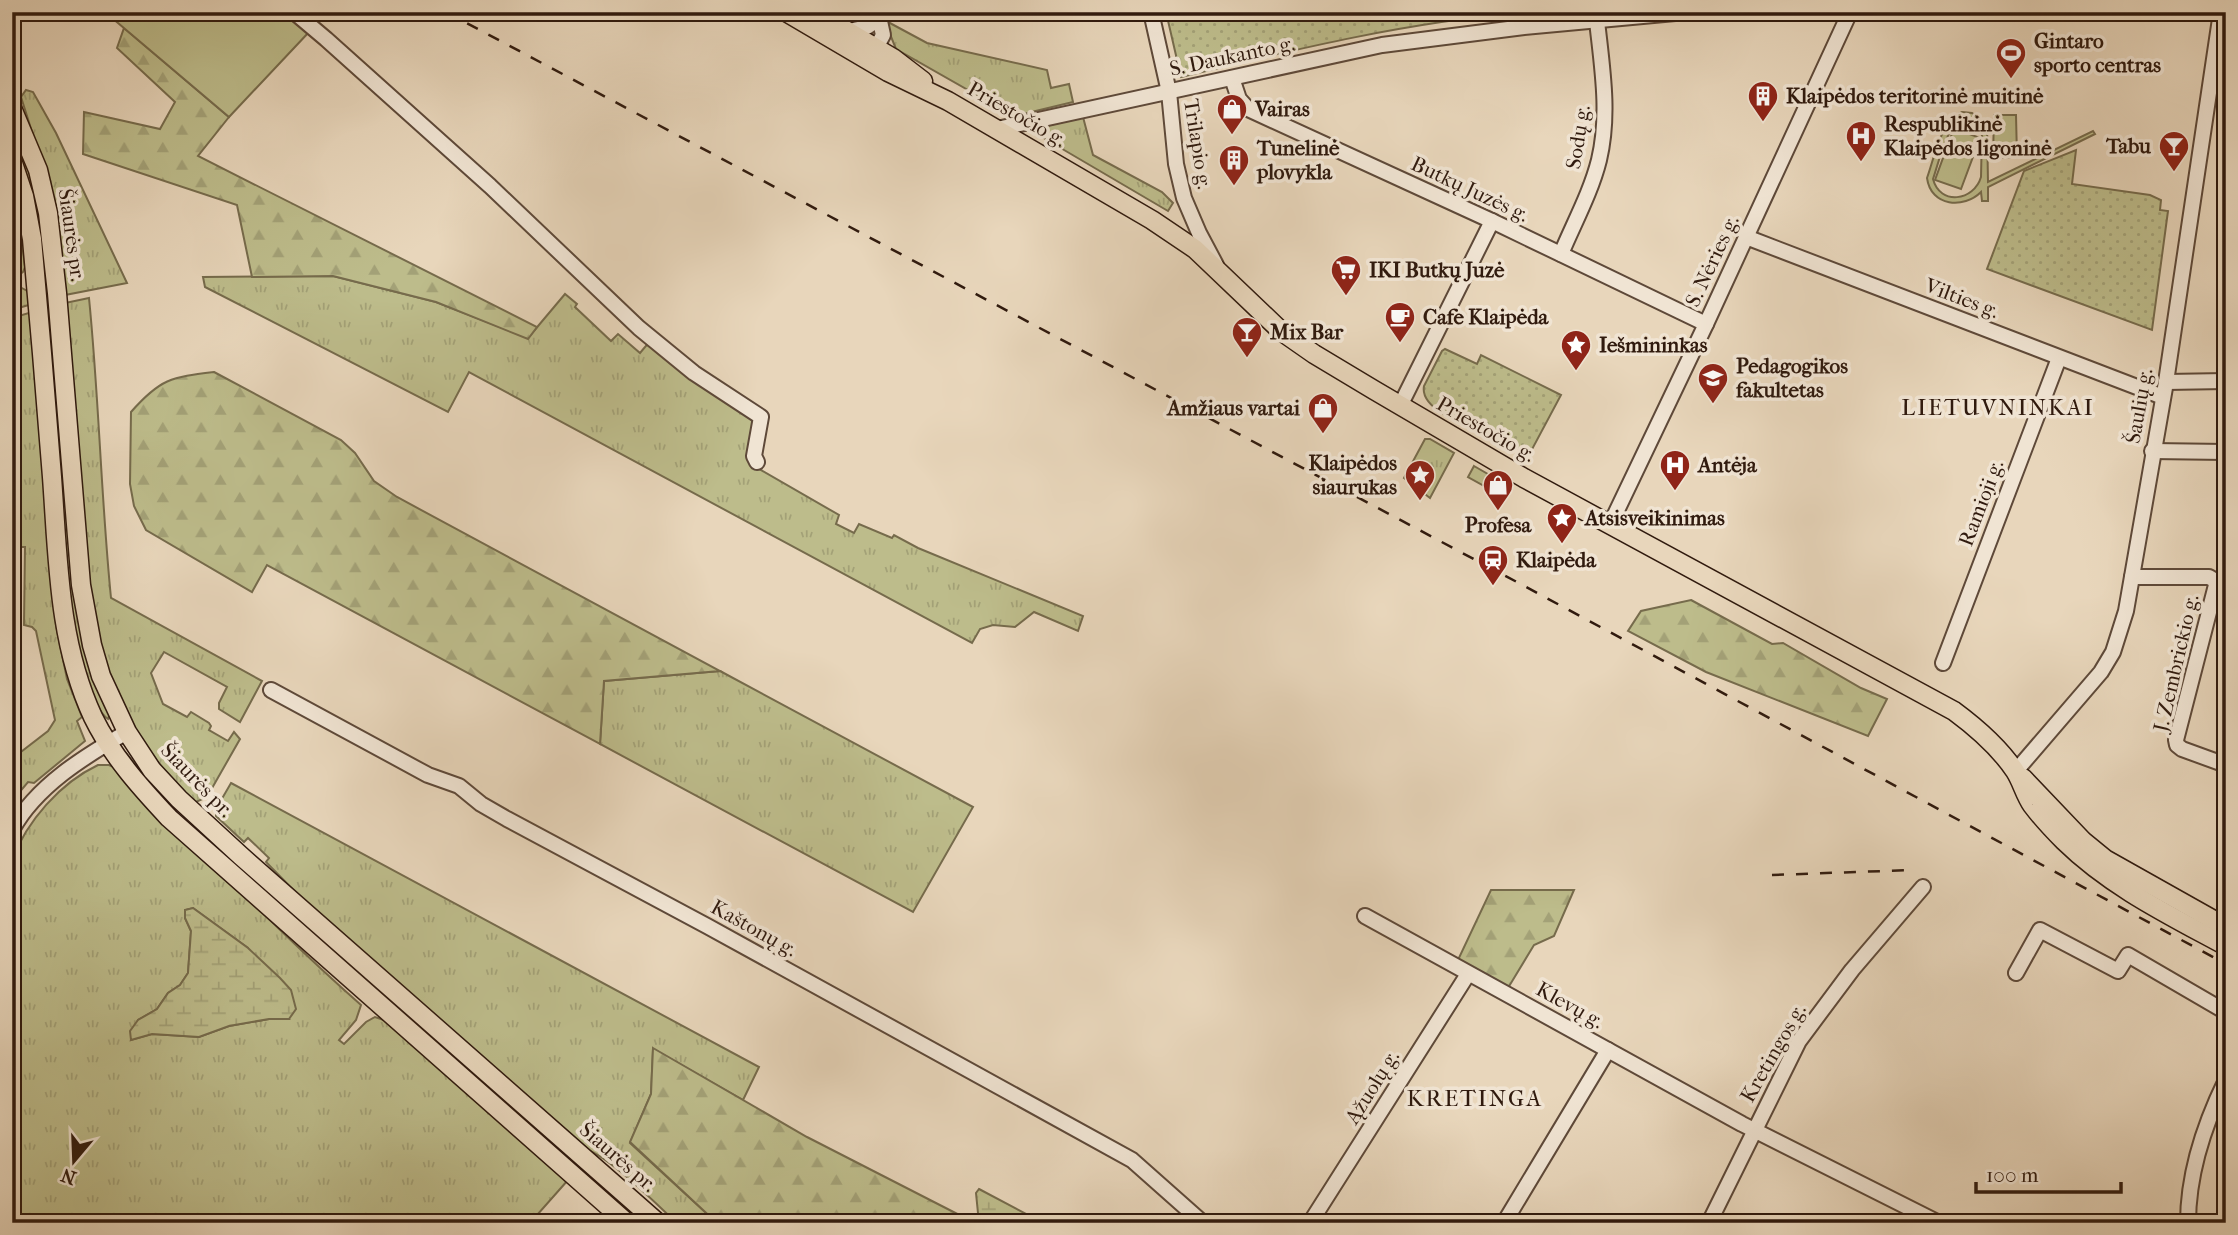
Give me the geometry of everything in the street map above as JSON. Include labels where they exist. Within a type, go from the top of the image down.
[{"type":"main road","name":"Priestočio g.","points":[[786,12],[872,54],[893,58],[948,101],[1152,220],[1195,249],[1257,311],[1287,336],[1400,405],[1524,478],[1954,711],[1987,738],[2015,772],[2031,803],[2063,840],[2085,860],[2107,878],[2161,912],[2225,940]]},
{"type":"main road","name":"Priestočio g.","points":[[815,12],[849,32],[872,54]]},
{"type":"main road","name":"Šiaurės pr.","points":[[12,108],[38,170],[48,213],[57,293],[80,585],[85,614],[101,676],[127,732],[152,770],[178,799],[658,1223]]},
{"type":"main road","name":"Šiaurės pr.","points":[[12,160],[24,196],[32,239],[61,585],[69,648],[92,716],[107,743],[169,818],[627,1223]]},
{"type":"street","points":[[294,12],[490,186],[639,328],[694,373],[761,417],[754,456],[757,462]]},
{"type":"street","name":"Trilapio g.","points":[[1151,12],[1169,92],[1176,164],[1184,198],[1222,275]]},
{"type":"street","name":"S. Daukanto g.","points":[[997,130],[1427,38],[1686,12]]},
{"type":"street","name":"S. Nėries g.","points":[[1610,525],[1850,12]]},
{"type":"street","name":"Šaulių g.","points":[[2015,772],[2085,691],[2113,652],[2126,611],[2165,382],[2221,12]]},
{"type":"street","points":[[872,54],[883,35],[878,16]]},
{"type":"street","points":[[849,32],[867,27],[878,16]]},
{"type":"street","name":"Sodų g.","points":[[1561,254],[1594,177],[1603,139],[1605,98],[1597,21]]},
{"type":"street","name":"Butkų Juzės g.","points":[[1232,78],[1239,99],[1248,108],[1706,324]]},
{"type":"street","points":[[1400,405],[1492,221]]},
{"type":"street","name":"Vilties g.","points":[[1746,236],[2162,397]]},
{"type":"street","name":"Ramioji g.","points":[[1943,663],[2059,358]]},
{"type":"street","points":[[2165,382],[2226,382]]},
{"type":"street","points":[[2152,451],[2226,452]]},
{"type":"street","name":"J. Zembrickio g.","points":[[2132,577],[2209,577],[2214,580],[2216,585],[2176,740],[2182,749],[2226,765]]},
{"type":"street","name":"Kaštonų g.","points":[[271,691],[428,775],[459,786],[481,804],[507,819],[1132,1160],[1203,1223]]},
{"type":"street","points":[[12,830],[41,793],[62,775],[127,732]]},
{"type":"street","name":"Kretingos g.","points":[[1709,1223],[1787,1061],[1809,1025],[1923,887]]},
{"type":"street","name":"Klevų g.","points":[[1365,916],[1754,1130],[1939,1223]]},
{"type":"street","points":[[2016,973],[2040,930],[2118,971],[2129,955],[2226,1012]]},
{"type":"street","name":"Ąžuolų g.","points":[[1310,1223],[1468,974]]},
{"type":"street","points":[[1504,1223],[1608,1050]]},
{"type":"street","points":[[2188,1223],[2193,1169],[2204,1132],[2226,1080]]},
{"type":"green space","points":[[105,12],[283,12],[309,32],[229,117]]},
{"type":"green space","points":[[881,12],[887,12],[888,22],[927,43],[1047,70],[1051,88],[1069,84],[1073,102],[1012,115],[896,49]]},
{"type":"green space","points":[[1166,12],[1530,12],[1398,29],[1181,77]]},
{"type":"green space","points":[[124,28],[229,117],[198,156],[537,327],[528,339],[436,302],[333,276],[252,277],[237,205],[83,154],[84,112],[160,129],[175,102],[117,48]]},
{"type":"green space","points":[[26,90],[33,92],[56,133],[127,283],[65,295],[56,208],[21,97]]},
{"type":"green space","points":[[1962,112],[1972,113],[1987,124],[1988,182],[2093,131],[2095,134],[1988,187],[1988,201],[1982,201],[1981,192],[1957,203],[1941,200],[1935,195],[1927,178],[1943,131]],"holes":[[[1965,117],[1977,122],[1982,131],[1981,177],[1972,191],[1965,195],[1949,197],[1937,188],[1933,179],[1944,144],[1959,121]]]},
{"type":"green space","points":[[1994,115],[2016,115],[2017,157],[1993,158]]},
{"type":"green space","points":[[1083,117],[1093,155],[1162,192],[1173,203],[1168,211],[1030,130]]},
{"type":"green space","points":[[12,122],[38,192],[62,431],[110,713],[108,719],[102,713],[91,689],[73,622],[26,178],[12,141]]},
{"type":"green space","points":[[1954,128],[1980,138],[1961,189],[1935,180]]},
{"type":"green space","points":[[2076,150],[2072,184],[2150,195],[2161,200],[2160,210],[2168,211],[2152,330],[1987,269],[2024,171]]},
{"type":"green space","points":[[12,196],[19,220],[25,267],[14,279],[12,279]]},
{"type":"green space","points":[[333,276],[436,302],[528,338],[565,294],[611,341],[618,334],[640,353],[650,341],[754,418],[754,466],[839,515],[836,524],[854,533],[859,524],[892,538],[894,535],[918,548],[1083,616],[1078,631],[1034,612],[1015,627],[993,625],[980,629],[972,643],[469,372],[448,412],[205,287],[203,277]]},
{"type":"green space","points":[[20,287],[29,292],[32,304],[12,310],[12,288]]},
{"type":"green space","points":[[89,298],[111,598],[262,681],[240,722],[219,709],[227,687],[164,652],[151,673],[163,704],[187,717],[191,712],[209,723],[209,730],[228,741],[234,732],[240,739],[207,797],[196,802],[192,801],[167,773],[134,729],[116,696],[97,637],[87,574],[65,303]]},
{"type":"green space","points":[[32,312],[56,625],[67,679],[82,717],[77,721],[85,741],[34,783],[28,782],[12,801],[12,763],[19,758],[17,755],[48,731],[55,720],[36,631],[24,625],[25,547],[12,547],[12,318]]},
{"type":"green space","points":[[1445,349],[1477,364],[1481,355],[1561,395],[1529,455],[1450,418],[1430,404],[1424,386]]},
{"type":"green space","points":[[214,372],[341,440],[355,453],[374,481],[397,497],[720,671],[604,681],[600,744],[267,565],[252,592],[146,530],[134,506],[130,484],[131,412],[150,393],[167,382]]},
{"type":"green space","points":[[1425,439],[1430,439],[1454,453],[1430,498],[1404,478]]},
{"type":"green space","points":[[1474,466],[1505,484],[1508,490],[1504,497],[1468,477]]},
{"type":"green space","points":[[1691,600],[1772,644],[1783,643],[1861,688],[1887,699],[1868,736],[1706,672],[1628,631],[1641,611]]},
{"type":"green space","points":[[720,671],[973,807],[913,912],[600,744],[604,681]]},
{"type":"green space","points":[[126,753],[182,818],[264,884],[401,1005],[397,1011],[185,824],[125,756]]},
{"type":"green space","points":[[98,765],[116,768],[268,918],[361,1005],[356,1020],[339,1040],[344,1044],[366,1022],[375,1017],[387,1021],[568,1180],[530,1223],[12,1223],[12,860],[26,831],[46,805],[84,773]],"holes":[[[193,908],[248,948],[289,1019],[269,1019],[229,1026],[199,1037],[152,1034],[131,1040],[138,1020],[157,1009],[168,993],[180,985],[188,973],[191,931],[185,918],[185,910]]]},
{"type":"green space","points":[[231,783],[759,1067],[743,1100],[653,1049],[651,1094],[630,1143],[717,1223],[677,1223],[618,1170],[584,1149],[308,905],[266,862],[269,858],[248,838],[244,842],[216,816],[216,809]]},
{"type":"green space","points":[[1491,890],[1574,890],[1554,936],[1534,945],[1508,988],[1457,962]]},
{"type":"green space","points":[[193,908],[248,948],[291,990],[296,1009],[289,1019],[269,1019],[229,1026],[199,1037],[152,1034],[131,1040],[130,1031],[138,1020],[157,1009],[168,993],[180,985],[188,973],[191,931],[185,918],[185,910]]},
{"type":"green space","points":[[406,1010],[650,1223],[637,1223],[401,1015]]},
{"type":"green space","points":[[653,1048],[807,1137],[975,1223],[717,1223],[630,1142],[651,1094]]},
{"type":"green space","points":[[979,1189],[1040,1223],[979,1223],[976,1193]]},
{"type":"railway","points":[[446,12],[1515,581],[2226,964]]},
{"type":"railway","points":[[1772,875],[1913,870]]},
{"type":"place","name":"Gintaro sporto centras","points":[[2011,80]]},
{"type":"place","name":"Klaipėdos teritorinė muitinė","points":[[1763,123]]},
{"type":"place","name":"Vairas","points":[[1232,136]]},
{"type":"place","name":"Respublikinė Klaipėdos ligoninė","points":[[1861,163]]},
{"type":"place","name":"Tabu","points":[[2174,173]]},
{"type":"place","name":"Tunelinė plovykla","points":[[1234,187]]},
{"type":"place","name":"IKI Butkų Juzė","points":[[1346,297]]},
{"type":"place","name":"Cafe Klaipėda","points":[[1400,344]]},
{"type":"place","name":"Mix Bar","points":[[1247,359]]},
{"type":"place","name":"Iešmininkas","points":[[1576,372]]},
{"type":"place","name":"Pedagogikos fakultetas","points":[[1713,405]]},
{"type":"place","name":"Amžiaus vartai","points":[[1323,435]]},
{"type":"place","name":"Antėja","points":[[1675,492]]},
{"type":"place","name":"Klaipėdos siaurukas","points":[[1420,502]]},
{"type":"place","name":"Profesa","points":[[1498,512]]},
{"type":"place","name":"Atsisveikinimas","points":[[1562,545]]},
{"type":"place","name":"Klaipėda","points":[[1493,587]]},
{"type":"district","name":"LIETUVNINKAI","points":[[1998,407]]},
{"type":"district","name":"KRETINGA","points":[[1475,1098]]}]
